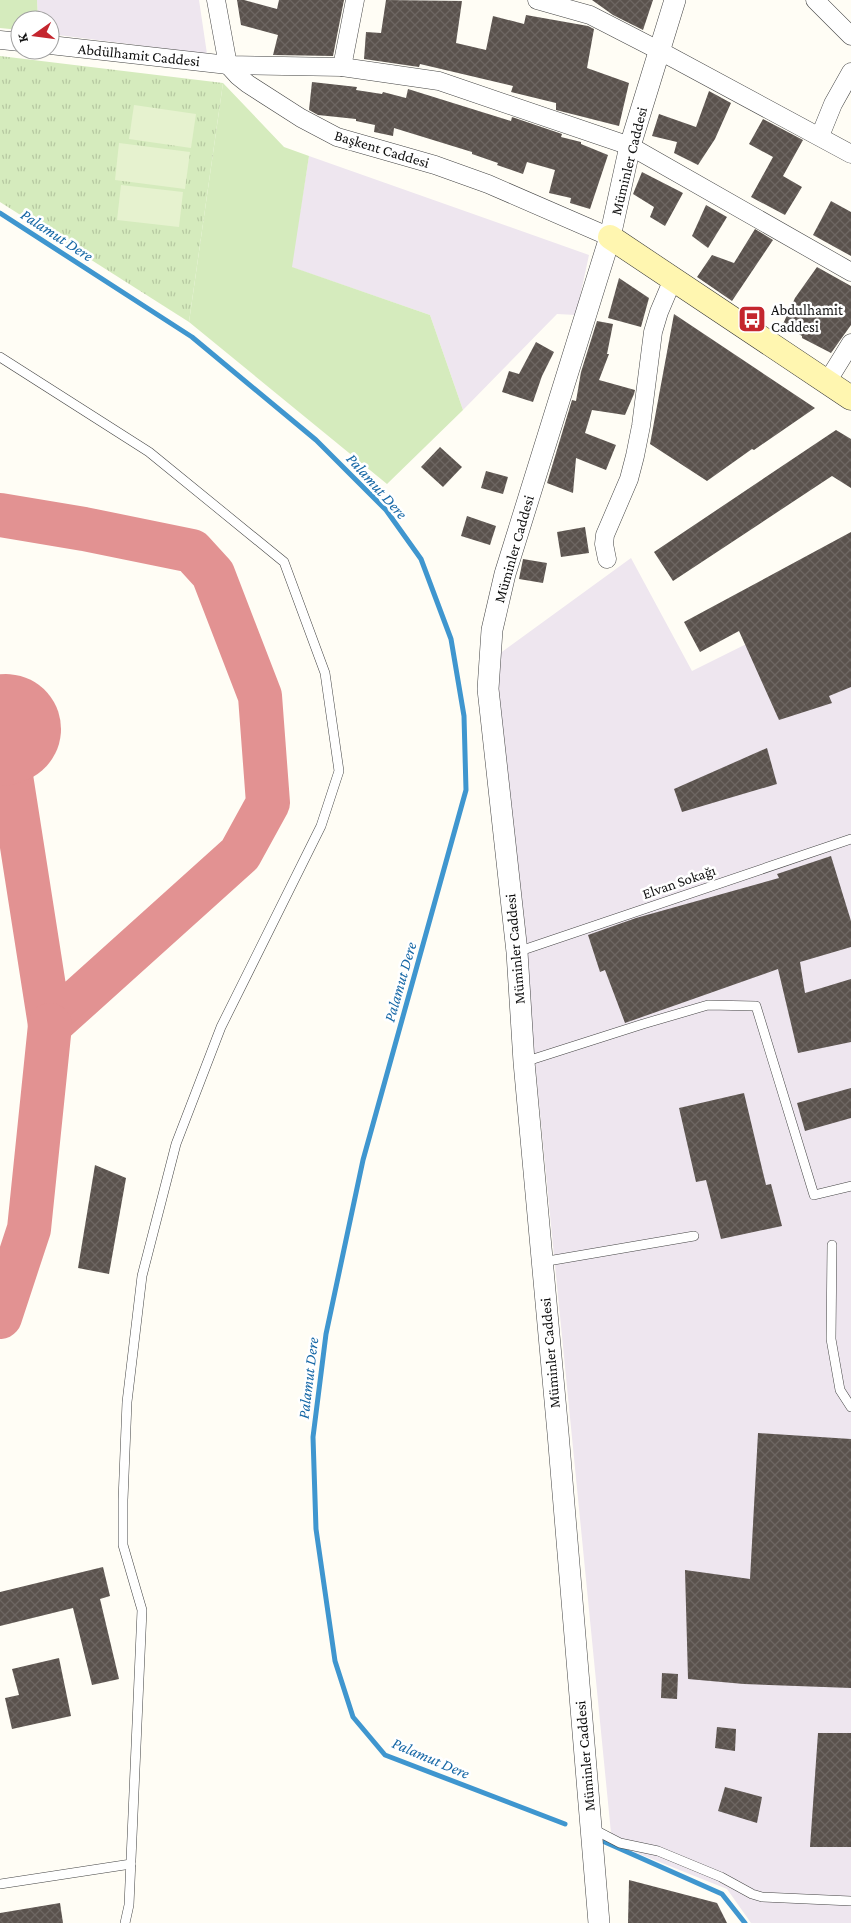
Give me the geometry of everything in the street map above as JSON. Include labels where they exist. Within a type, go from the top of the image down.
[{"type":"main road","points":[[610,237],[851,398]]},
{"type":"street","points":[[216,0],[228,65]]},
{"type":"street","points":[[342,66],[355,0]]},
{"type":"street","points":[[542,0],[590,15],[851,154]]},
{"type":"street","name":"Müminler Caddesi","points":[[599,1923],[516,952],[488,690],[492,630],[506,574],[610,237],[630,146],[675,0]]},
{"type":"street","points":[[814,0],[851,36]]},
{"type":"street","name":"Abdülhamit Caddesi","points":[[60,46],[228,65],[342,66],[439,81],[630,146],[851,272]]},
{"type":"street","name":"Başkent Caddesi","points":[[228,65],[248,84],[320,129],[338,137],[434,165],[488,184],[610,237]]},
{"type":"street","points":[[820,136],[851,72]]},
{"type":"street","points":[[606,559],[605,536],[629,479],[641,426],[653,332],[673,279]]},
{"type":"street","points":[[828,382],[851,344]]},
{"type":"lane","points":[[0,357],[149,452],[284,562],[325,673],[339,771],[321,826],[221,1027],[176,1144],[142,1276],[127,1402],[123,1500],[123,1545],[142,1610],[129,1905],[125,1923]]},
{"type":"lane","name":"Elvan Sokağı","points":[[516,952],[851,839]]},
{"type":"lane","points":[[524,1062],[643,1024],[708,1006],[756,1006],[814,1195],[851,1186]]},
{"type":"lane","points":[[542,1262],[694,1236]]},
{"type":"lane","points":[[832,1245],[831,1339],[840,1390],[851,1407]]},
{"type":"lane","points":[[591,1828],[620,1843],[658,1851],[721,1877],[752,1894],[762,1897],[851,1901]]},
{"type":"lane","points":[[0,1884],[131,1864]]},
{"type":"shaded area","points":[[37,0],[199,0],[207,54],[60,35],[60,10],[38,10]]},
{"type":"shaded area","points":[[309,156],[589,255],[576,315],[557,314],[463,410],[430,315],[291,267]]},
{"type":"shaded area","points":[[631,558],[692,671],[851,592],[851,1923],[751,1923],[727,1889],[612,1843],[495,657]]},
{"type":"green space","points":[[0,0],[37,0],[38,10],[10,10],[10,29],[0,28]]},
{"type":"green space","points":[[0,56],[10,57],[10,60],[33,60],[223,83],[189,322],[0,202]]},
{"type":"green space","points":[[223,83],[284,147],[309,156],[292,267],[430,315],[463,410],[387,484],[189,322]]},
{"type":"green space","points":[[134,105],[196,114],[191,148],[129,139]]},
{"type":"green space","points":[[119,143],[190,152],[185,189],[115,180]]},
{"type":"green space","points":[[121,185],[183,192],[179,227],[117,220]]},
{"type":"building","points":[[237,0],[244,0],[277,9],[279,0],[344,0],[333,56],[273,55],[278,35],[241,25]]},
{"type":"building","points":[[386,0],[462,1],[456,43],[486,50],[493,16],[524,24],[526,15],[588,26],[594,29],[587,68],[629,83],[619,126],[556,110],[556,103],[511,92],[513,86],[420,64],[419,67],[364,59],[366,32],[381,33]]},
{"type":"building","points":[[592,0],[653,0],[643,30],[613,15]]},
{"type":"building","points":[[312,82],[357,87],[356,90],[382,94],[383,92],[406,98],[408,89],[511,121],[512,117],[562,134],[561,137],[581,142],[581,144],[608,155],[590,209],[570,203],[571,198],[549,193],[555,170],[527,162],[523,174],[497,165],[498,163],[472,154],[472,152],[394,128],[393,136],[374,132],[375,125],[356,121],[356,119],[318,115],[309,110]]},
{"type":"building","points":[[709,91],[731,103],[715,139],[698,165],[674,153],[677,142],[652,136],[659,114],[696,127]]},
{"type":"building","points":[[763,119],[803,140],[783,176],[802,187],[785,215],[751,197],[773,157],[749,144]]},
{"type":"building","points":[[642,172],[683,193],[665,226],[650,217],[654,207],[633,194]]},
{"type":"building","points":[[831,201],[851,212],[851,256],[813,235]]},
{"type":"building","points":[[706,205],[727,217],[708,248],[692,236]]},
{"type":"building","points":[[755,229],[773,240],[732,301],[697,277],[712,255],[734,263]]},
{"type":"building","points":[[817,267],[851,286],[851,325],[831,353],[802,338],[802,336],[783,324],[795,298]]},
{"type":"building","points":[[619,278],[649,298],[641,327],[608,318]]},
{"type":"building","points":[[674,314],[815,408],[707,481],[650,444]]},
{"type":"building","points":[[597,321],[613,324],[607,354],[609,354],[599,380],[635,390],[625,415],[592,410],[585,433],[616,445],[606,470],[576,458],[573,493],[547,483],[572,400],[576,401],[581,372]]},
{"type":"building","points":[[536,342],[554,352],[542,376],[533,402],[502,392],[509,371],[519,374]]},
{"type":"building","points":[[836,430],[851,439],[851,488],[832,476],[673,581],[654,552]]},
{"type":"building","points":[[440,447],[462,467],[443,487],[421,467]]},
{"type":"building","points":[[486,471],[508,477],[503,494],[481,488]]},
{"type":"building","points":[[467,516],[496,526],[490,545],[461,536]]},
{"type":"building","points":[[585,527],[589,553],[561,557],[557,532]]},
{"type":"building","points":[[851,532],[851,687],[829,696],[832,703],[779,720],[739,631],[700,652],[684,622]]},
{"type":"building","points":[[523,559],[547,563],[543,583],[519,579]]},
{"type":"building","points":[[767,748],[777,784],[682,812],[674,789]]},
{"type":"building","points":[[831,856],[851,921],[851,947],[800,962],[805,993],[851,979],[851,1042],[798,1053],[778,969],[625,1023],[605,970],[600,972],[588,935],[636,918],[779,878],[777,874]]},
{"type":"building","points":[[851,1088],[851,1118],[805,1131],[797,1103]]},
{"type":"building","points":[[744,1093],[766,1185],[771,1184],[782,1226],[721,1239],[706,1180],[696,1182],[679,1108]]},
{"type":"building","points":[[95,1165],[126,1178],[109,1274],[78,1268]]},
{"type":"building","points":[[758,1433],[851,1439],[851,1688],[744,1684],[688,1679],[685,1570],[750,1579]]},
{"type":"building","points":[[103,1567],[110,1596],[100,1599],[119,1679],[92,1685],[73,1608],[0,1626],[0,1592]]},
{"type":"building","points":[[59,1658],[71,1716],[12,1729],[5,1698],[19,1695],[12,1669]]},
{"type":"building","points":[[662,1673],[678,1674],[677,1699],[661,1698]]},
{"type":"building","points":[[717,1727],[736,1729],[735,1751],[715,1748]]},
{"type":"building","points":[[818,1733],[851,1733],[851,1847],[810,1847]]},
{"type":"building","points":[[725,1787],[762,1797],[757,1823],[718,1811]]},
{"type":"building","points":[[629,1880],[717,1903],[727,1923],[628,1923]]},
{"type":"building","points":[[60,1903],[63,1923],[0,1923],[0,1913]]},
{"type":"waterway","name":"Palamut Dere","points":[[0,213],[192,337],[316,440],[386,510],[421,559],[451,639],[464,716],[466,790],[363,1160],[326,1334],[313,1437],[316,1529],[335,1661],[353,1717],[385,1755],[565,1824]]},
{"type":"waterway","name":"Palamut Dere","points":[[598,1839],[722,1894],[745,1923]]},
{"type":"taxiway","points":[[0,515],[84,529],[192,551],[213,574],[260,696],[268,803],[240,854],[50,1025],[6,744]]},
{"type":"taxiway","points":[[0,1317],[29,1229],[50,1025]]},
{"type":"runway","points":[[0,731],[6,729]]},
{"type":"place","name":"Abdulhamit Caddesi","points":[[752,319]]}]
